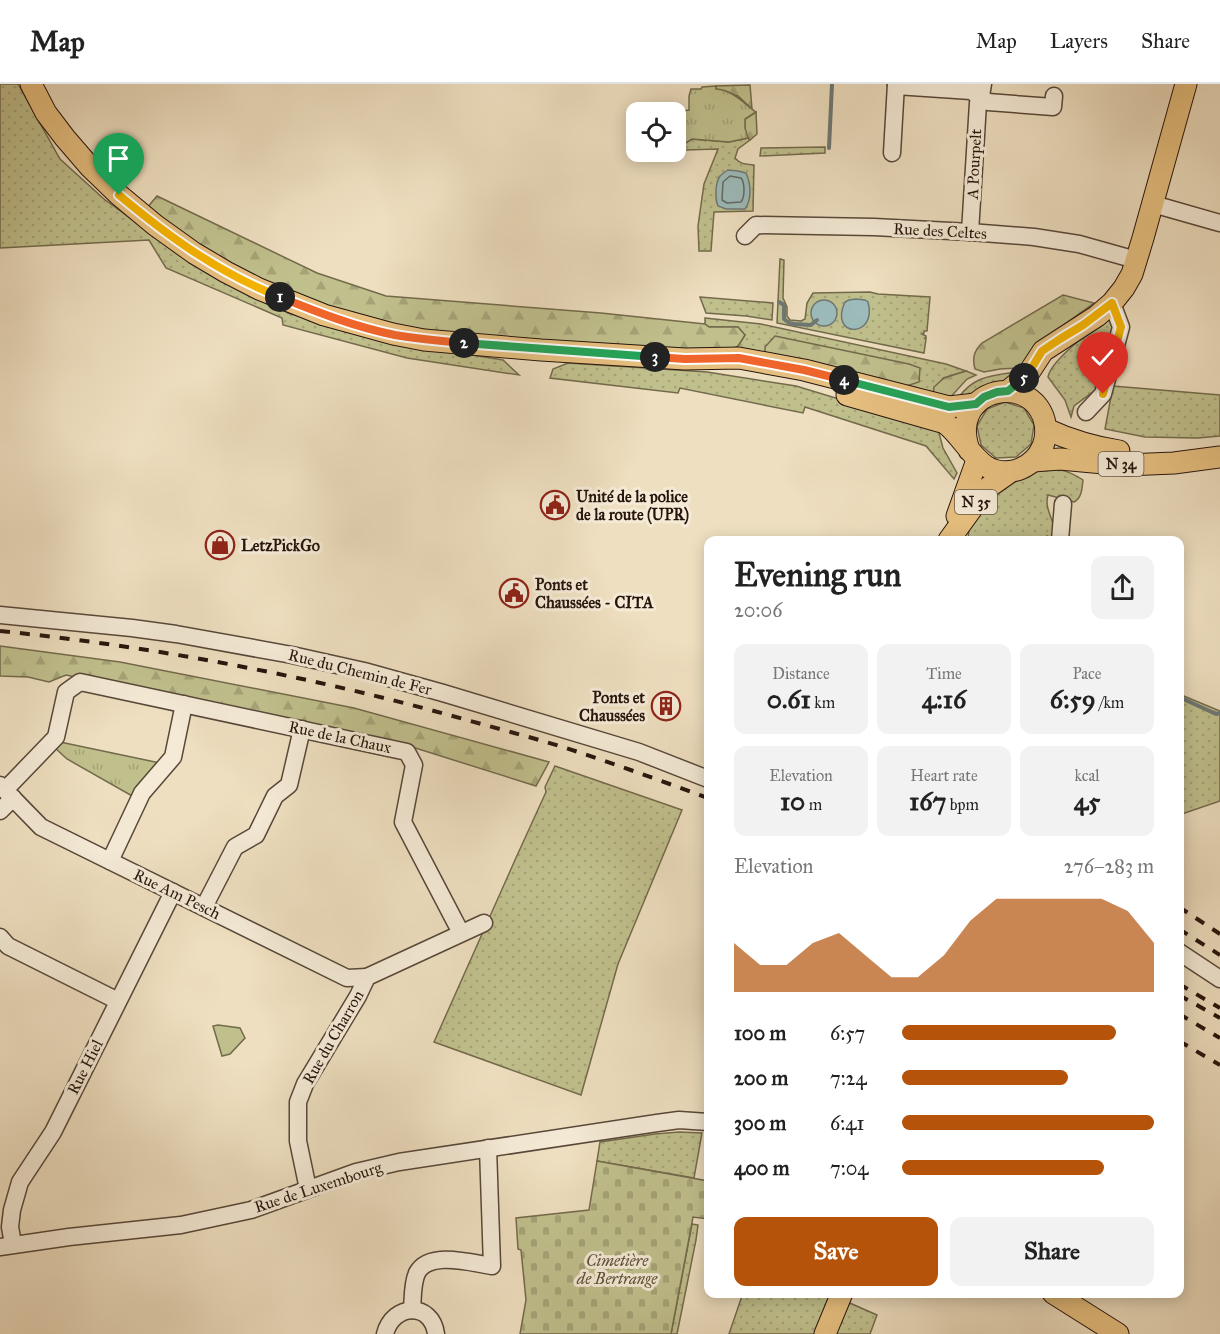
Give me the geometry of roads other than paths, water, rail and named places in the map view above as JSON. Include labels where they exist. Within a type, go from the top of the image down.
[{"type":"main road","points":[[31,84],[46,113],[90,167],[155,225],[194,253],[259,289],[324,315],[359,326],[424,340],[685,359],[739,358],[804,370],[949,407],[976,404]]},
{"type":"main road","points":[[1008,391],[1028,374],[1042,351],[1112,303],[1124,288],[1132,274],[1186,84]]},
{"type":"main road","points":[[1038,407],[1039,380],[1047,363],[1083,325]]},
{"type":"main road","points":[[685,359],[804,382],[945,423],[954,430],[973,455],[987,467],[1011,472]]},
{"type":"main road","points":[[973,455],[966,439],[965,426],[969,414],[984,397],[1008,391],[1032,400],[1044,418],[1045,441],[1033,461]]},
{"type":"main road","name":"N 34","points":[[1046,429],[1066,439],[1096,448],[1214,458]]},
{"type":"main road","name":"N 35","points":[[949,536],[970,481],[973,455]]},
{"type":"main road","name":"N 34","points":[[1011,472],[1033,461],[1060,459],[1126,465],[1174,463],[1214,458]]},
{"type":"main road","name":"N 35","points":[[951,536],[986,489],[1011,472]]},
{"type":"main road","points":[[825,1334],[840,1298]]},
{"type":"main road","points":[[1061,1298],[1118,1334]]},
{"type":"street","points":[[892,153],[896,85],[981,90],[988,102],[1053,106],[1054,96]]},
{"type":"street","name":"A Pourpelt","points":[[970,232],[978,103],[981,90]]},
{"type":"street","points":[[1153,204],[1220,223]]},
{"type":"street","name":"Rue des Celtes","points":[[745,236],[756,225],[874,227],[970,232],[1034,237],[1079,244],[1136,260]]},
{"type":"street","points":[[1086,412],[1103,394],[1121,327],[1112,303]]},
{"type":"street","points":[[1060,536],[1063,504]]},
{"type":"street","name":"Rue du Chemin de Fer","points":[[0,615],[176,634],[292,655],[443,693],[639,752],[704,777]]},
{"type":"street","name":"Rue de la Chaux","points":[[0,811],[6,791],[56,737],[66,692],[80,682],[407,752],[414,765],[403,822],[460,933]]},
{"type":"street","points":[[110,861],[142,793],[173,757],[184,704]]},
{"type":"street","points":[[204,907],[235,847],[256,835],[275,796],[289,785],[302,729]]},
{"type":"street","name":"Rue Am Pesch","points":[[6,791],[41,827],[347,978],[367,976]]},
{"type":"street","name":"Rue Hiel","points":[[7,1245],[12,1210],[20,1182],[52,1132],[173,892]]},
{"type":"street","name":"Rue du Charron","points":[[308,1189],[298,1142],[298,1102],[305,1084],[358,996],[367,976],[484,923]]},
{"type":"street","points":[[3,946],[118,1001]]},
{"type":"street","points":[[1184,955],[1220,979]]},
{"type":"street","name":"Rue de Luxembourg","points":[[7,1245],[181,1225],[251,1210],[356,1172],[399,1162],[679,1120],[704,1122]]},
{"type":"street","points":[[412,1310],[415,1281],[418,1271],[425,1263],[444,1260],[492,1266],[488,1148]]},
{"type":"street","points":[[385,1334],[387,1325],[394,1317],[412,1310],[430,1319],[436,1334]]},
{"type":"water","points":[[728,170],[746,173],[750,191],[745,209],[726,209],[718,206],[717,183],[720,176]]},
{"type":"water","points":[[856,299],[868,302],[869,314],[866,323],[861,328],[847,328],[842,314],[845,302]]},
{"type":"water","points":[[824,300],[833,304],[837,313],[833,322],[824,326],[815,322],[811,313],[815,304]]},
{"type":"waterway","points":[[829,148],[832,84]]},
{"type":"waterway","points":[[779,302],[784,305],[784,319],[789,323],[811,325],[817,320]]},
{"type":"waterway","points":[[1184,699],[1216,714],[1220,713]]},
{"type":"railway","points":[[0,631],[177,655],[352,690],[555,745],[704,797]]},
{"type":"railway","points":[[1184,910],[1220,934]]},
{"type":"railway","points":[[1184,932],[1220,955]]},
{"type":"railway","points":[[1184,987],[1220,1008]]},
{"type":"railway","points":[[1184,998],[1220,1018]]},
{"type":"railway","points":[[1184,1017],[1220,1038]]},
{"type":"railway","points":[[1184,1044],[1220,1065]]},
{"type":"place","name":"Unité de la police de la route (UPR)","points":[[555,505]]},
{"type":"place","name":"LetzPickGo","points":[[220,545]]},
{"type":"place","name":"Ponts et Chaussées - CITA","points":[[514,593]]},
{"type":"place","name":"Ponts et Chaussées","points":[[666,706]]},
{"type":"park label","name":"Cimetière de Bertrange","points":[[617,1269]]}]
